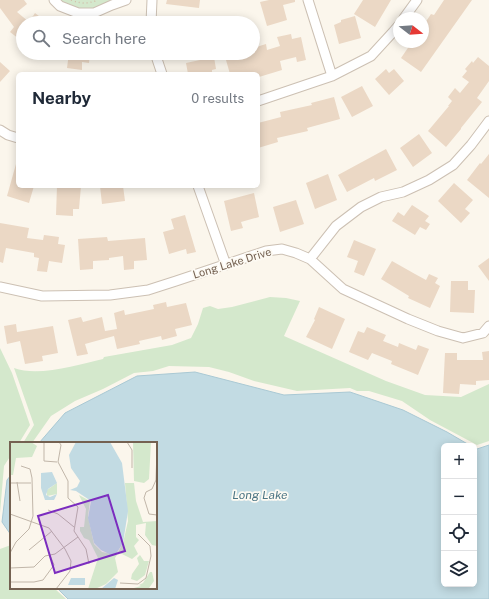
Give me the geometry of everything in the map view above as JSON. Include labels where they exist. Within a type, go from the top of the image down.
[{"type":"street","points":[[54,0],[60,6],[78,13],[94,13],[126,0]]},
{"type":"street","points":[[151,16],[152,0]]},
{"type":"street","points":[[308,0],[332,76]]},
{"type":"street","points":[[408,12],[417,0]]},
{"type":"street","points":[[260,100],[332,76],[371,56],[393,32]]},
{"type":"street","points":[[157,60],[161,72]]},
{"type":"street","points":[[310,259],[336,226],[361,206],[382,197],[403,192],[429,180],[453,166],[489,121]]},
{"type":"street","points":[[0,130],[16,137]]},
{"type":"street","points":[[199,188],[226,265]]},
{"type":"street","name":"Long Lake Drive","points":[[0,287],[42,296],[110,295],[148,290],[266,251],[282,249],[310,259],[343,289],[438,332],[463,338],[483,333],[489,326]]},
{"type":"path","points":[[70,0],[81,4],[90,3],[96,0]]},
{"type":"green space","points":[[60,0],[110,0],[95,10],[79,10]]},
{"type":"green space","points":[[270,297],[300,301],[284,336],[386,381],[425,395],[461,397],[489,384],[489,441],[477,445],[477,443],[473,443],[430,420],[402,401],[369,391],[357,391],[350,388],[297,391],[254,381],[209,367],[169,366],[153,371],[134,373],[75,401],[51,416],[33,442],[24,442],[34,425],[14,368],[46,371],[70,367],[103,359],[104,357],[172,345],[191,338],[198,324],[203,308],[210,306],[218,309]]},
{"type":"green space","points":[[0,348],[12,373],[30,425],[20,442],[10,442],[10,457],[4,466],[0,513]]},
{"type":"green space","points":[[10,545],[10,589],[55,589],[66,599],[0,599],[0,549]]},
{"type":"water","name":"Long Lake","points":[[195,372],[284,395],[350,392],[403,410],[466,443],[441,443],[441,587],[477,587],[477,449],[489,445],[489,599],[68,599],[58,589],[157,589],[157,442],[40,442],[65,413],[137,376]]},
{"type":"water","points":[[10,476],[10,534],[2,522],[7,480]]},
{"type":"building","points":[[0,0],[24,0],[27,4],[17,12],[22,16],[16,16],[16,37],[10,32],[14,27],[0,8]]},
{"type":"building","points":[[167,0],[200,0],[199,8],[166,4]]},
{"type":"building","points":[[269,0],[295,0],[295,2],[283,5],[287,20],[267,26],[260,2]]},
{"type":"building","points":[[363,0],[391,0],[375,27],[354,14]]},
{"type":"building","points":[[444,0],[472,0],[421,72],[401,58],[408,48],[429,48],[429,17],[431,14],[434,15]]},
{"type":"building","points":[[355,16],[361,38],[339,44],[334,25],[341,22],[341,20]]},
{"type":"building","points":[[291,34],[292,39],[301,37],[306,60],[297,62],[296,57],[280,61],[282,70],[260,77],[260,72],[229,72],[226,60],[260,60],[260,46],[266,44],[267,50],[280,46],[277,37]]},
{"type":"building","points":[[478,57],[489,66],[489,81],[477,98],[482,102],[446,147],[428,131],[449,106],[452,101],[448,97],[455,88],[460,93],[469,82],[462,77],[467,71],[465,69]]},
{"type":"building","points":[[68,60],[89,60],[89,63],[82,62],[82,70],[67,68]]},
{"type":"building","points":[[200,60],[214,60],[216,69],[212,70],[212,72],[188,72],[186,63]]},
{"type":"building","points":[[0,62],[10,71],[0,82]]},
{"type":"building","points":[[386,69],[389,73],[394,69],[404,81],[389,95],[375,79]]},
{"type":"building","points":[[362,86],[373,106],[352,117],[341,97]]},
{"type":"building","points":[[334,97],[340,119],[307,128],[308,131],[277,138],[278,142],[260,147],[260,122],[281,117],[280,112],[312,105],[311,103]]},
{"type":"building","points":[[419,134],[432,153],[413,167],[400,148]]},
{"type":"building","points":[[386,149],[397,170],[375,181],[374,178],[347,192],[338,175]]},
{"type":"building","points":[[489,154],[489,198],[467,180]]},
{"type":"building","points":[[16,164],[16,188],[33,188],[29,203],[7,196]]},
{"type":"building","points":[[328,174],[337,200],[315,209],[306,183]]},
{"type":"building","points":[[454,183],[473,200],[465,209],[470,213],[461,223],[438,201]]},
{"type":"building","points":[[57,188],[81,188],[79,209],[73,209],[73,216],[56,215]]},
{"type":"building","points":[[100,188],[123,188],[125,201],[102,204]]},
{"type":"building","points":[[254,193],[259,217],[241,222],[243,228],[231,231],[224,201]]},
{"type":"building","points":[[296,200],[304,224],[280,232],[273,207]]},
{"type":"building","points":[[412,205],[429,216],[425,221],[430,224],[426,230],[420,227],[415,235],[392,221],[398,212],[404,216]]},
{"type":"building","points":[[185,215],[196,252],[187,254],[186,249],[169,254],[163,232],[174,229],[171,219]]},
{"type":"building","points":[[0,223],[29,228],[27,238],[43,240],[44,235],[59,237],[58,244],[65,245],[62,263],[49,261],[47,272],[37,271],[39,258],[34,257],[34,253],[6,248],[3,263],[0,262]]},
{"type":"building","points":[[107,237],[108,241],[145,238],[147,260],[134,261],[134,269],[124,270],[123,256],[109,258],[109,260],[93,261],[93,269],[80,270],[78,239]]},
{"type":"building","points":[[354,240],[376,249],[364,276],[354,272],[358,261],[347,257]]},
{"type":"building","points":[[489,258],[489,281],[478,266]]},
{"type":"building","points":[[392,261],[426,280],[429,274],[438,278],[435,283],[440,286],[430,308],[408,298],[409,296],[381,279]]},
{"type":"building","points":[[451,281],[468,281],[468,290],[475,290],[474,313],[450,312]]},
{"type":"building","points":[[166,302],[167,307],[186,303],[192,325],[175,329],[177,336],[162,340],[161,336],[139,341],[140,344],[117,349],[114,336],[85,344],[88,354],[77,356],[68,320],[81,317],[83,322],[102,317],[105,331],[117,329],[114,313],[124,310],[125,315],[154,309],[153,305]]},
{"type":"building","points":[[319,307],[345,319],[332,349],[306,337],[315,320],[314,319]]},
{"type":"building","points":[[16,324],[17,332],[53,326],[58,353],[42,356],[43,361],[25,364],[20,341],[7,344],[4,326]]},
{"type":"building","points":[[367,327],[386,335],[383,341],[398,347],[399,343],[416,350],[418,345],[429,349],[418,375],[391,364],[392,361],[372,353],[368,360],[349,352],[358,331],[364,333]]},
{"type":"building","points":[[489,351],[489,380],[476,381],[476,385],[460,384],[459,394],[443,393],[445,353],[457,353],[457,360],[483,360],[482,352]]}]
